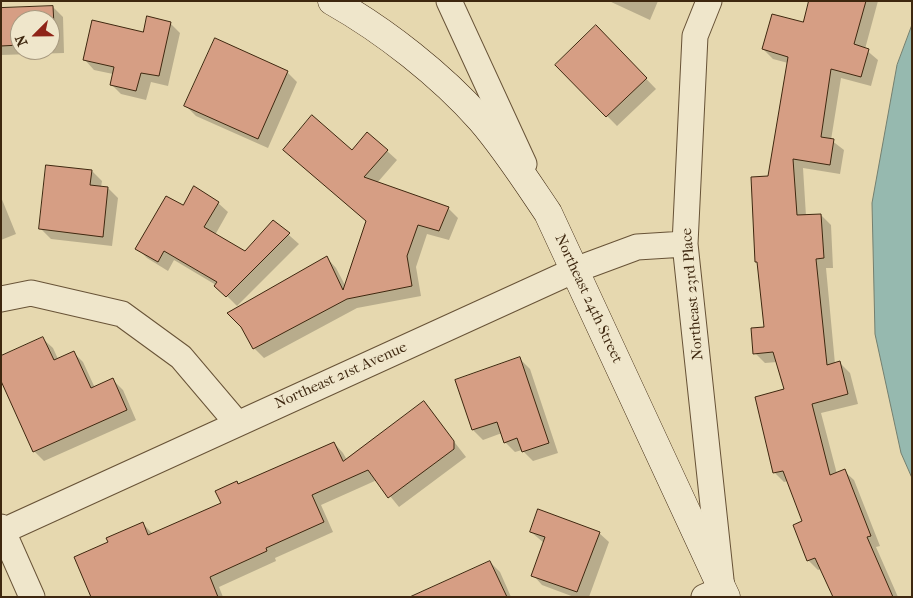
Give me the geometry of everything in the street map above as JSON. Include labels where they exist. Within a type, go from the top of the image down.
[{"type":"street","points":[[332,1],[354,14],[421,63],[481,120],[519,170],[548,213]]},
{"type":"street","name":"Northeast 24th Street","points":[[449,1],[576,270],[718,594]]},
{"type":"street","name":"Northeast 23rd Place","points":[[709,1],[695,36],[686,244],[718,594]]},
{"type":"street","name":"Northeast 21st Avenue","points":[[2,529],[576,270],[637,247],[686,244]]},
{"type":"street","points":[[1,299],[31,293],[122,314],[181,357],[238,424]]},
{"type":"street","points":[[2,529],[32,597]]},
{"type":"water","points":[[912,25],[912,478],[901,453],[875,334],[872,203],[897,65]]},
{"type":"building","points":[[809,1],[866,1],[854,44],[869,49],[861,77],[831,69],[821,137],[834,139],[830,165],[793,159],[797,215],[821,214],[824,258],[816,259],[827,365],[840,361],[848,394],[812,404],[830,475],[845,469],[871,536],[867,537],[893,597],[833,597],[815,558],[807,561],[793,525],[802,521],[783,471],[773,473],[755,397],[784,389],[773,352],[753,354],[751,328],[764,327],[757,262],[755,262],[751,177],[768,176],[788,57],[762,49],[772,14],[803,22]]},
{"type":"building","points":[[53,6],[53,10],[10,10],[10,46],[1,46],[1,8]]},
{"type":"building","points":[[147,16],[171,22],[159,76],[141,73],[136,91],[110,85],[114,67],[83,60],[92,20],[143,32]]},
{"type":"building","points":[[596,25],[647,78],[606,117],[555,65]]},
{"type":"building","points":[[215,38],[288,71],[258,139],[184,106]]},
{"type":"building","points":[[312,115],[352,150],[367,132],[388,150],[364,177],[449,207],[439,231],[418,225],[407,256],[412,286],[347,299],[253,349],[241,327],[227,313],[327,256],[343,290],[366,221],[283,150]]},
{"type":"building","points":[[46,165],[92,170],[90,185],[108,187],[103,237],[39,229]]},
{"type":"building","points":[[194,186],[219,202],[204,227],[245,251],[273,220],[290,233],[226,297],[214,286],[217,282],[164,251],[158,262],[135,249],[166,196],[183,205]]},
{"type":"building","points":[[43,337],[54,360],[74,351],[91,388],[113,378],[127,410],[33,452],[1,381],[1,356]]},
{"type":"building","points":[[520,357],[549,443],[522,452],[517,438],[504,443],[497,422],[472,430],[455,380]]},
{"type":"building","points":[[424,401],[454,441],[454,449],[388,498],[368,470],[312,495],[324,522],[266,548],[267,551],[210,577],[218,597],[91,597],[74,557],[108,542],[106,538],[143,522],[148,535],[221,503],[215,491],[237,481],[238,484],[334,442],[343,461]]},
{"type":"building","points":[[538,509],[600,532],[577,592],[531,576],[545,537],[530,532]]},
{"type":"building","points":[[490,561],[507,597],[410,597]]}]
